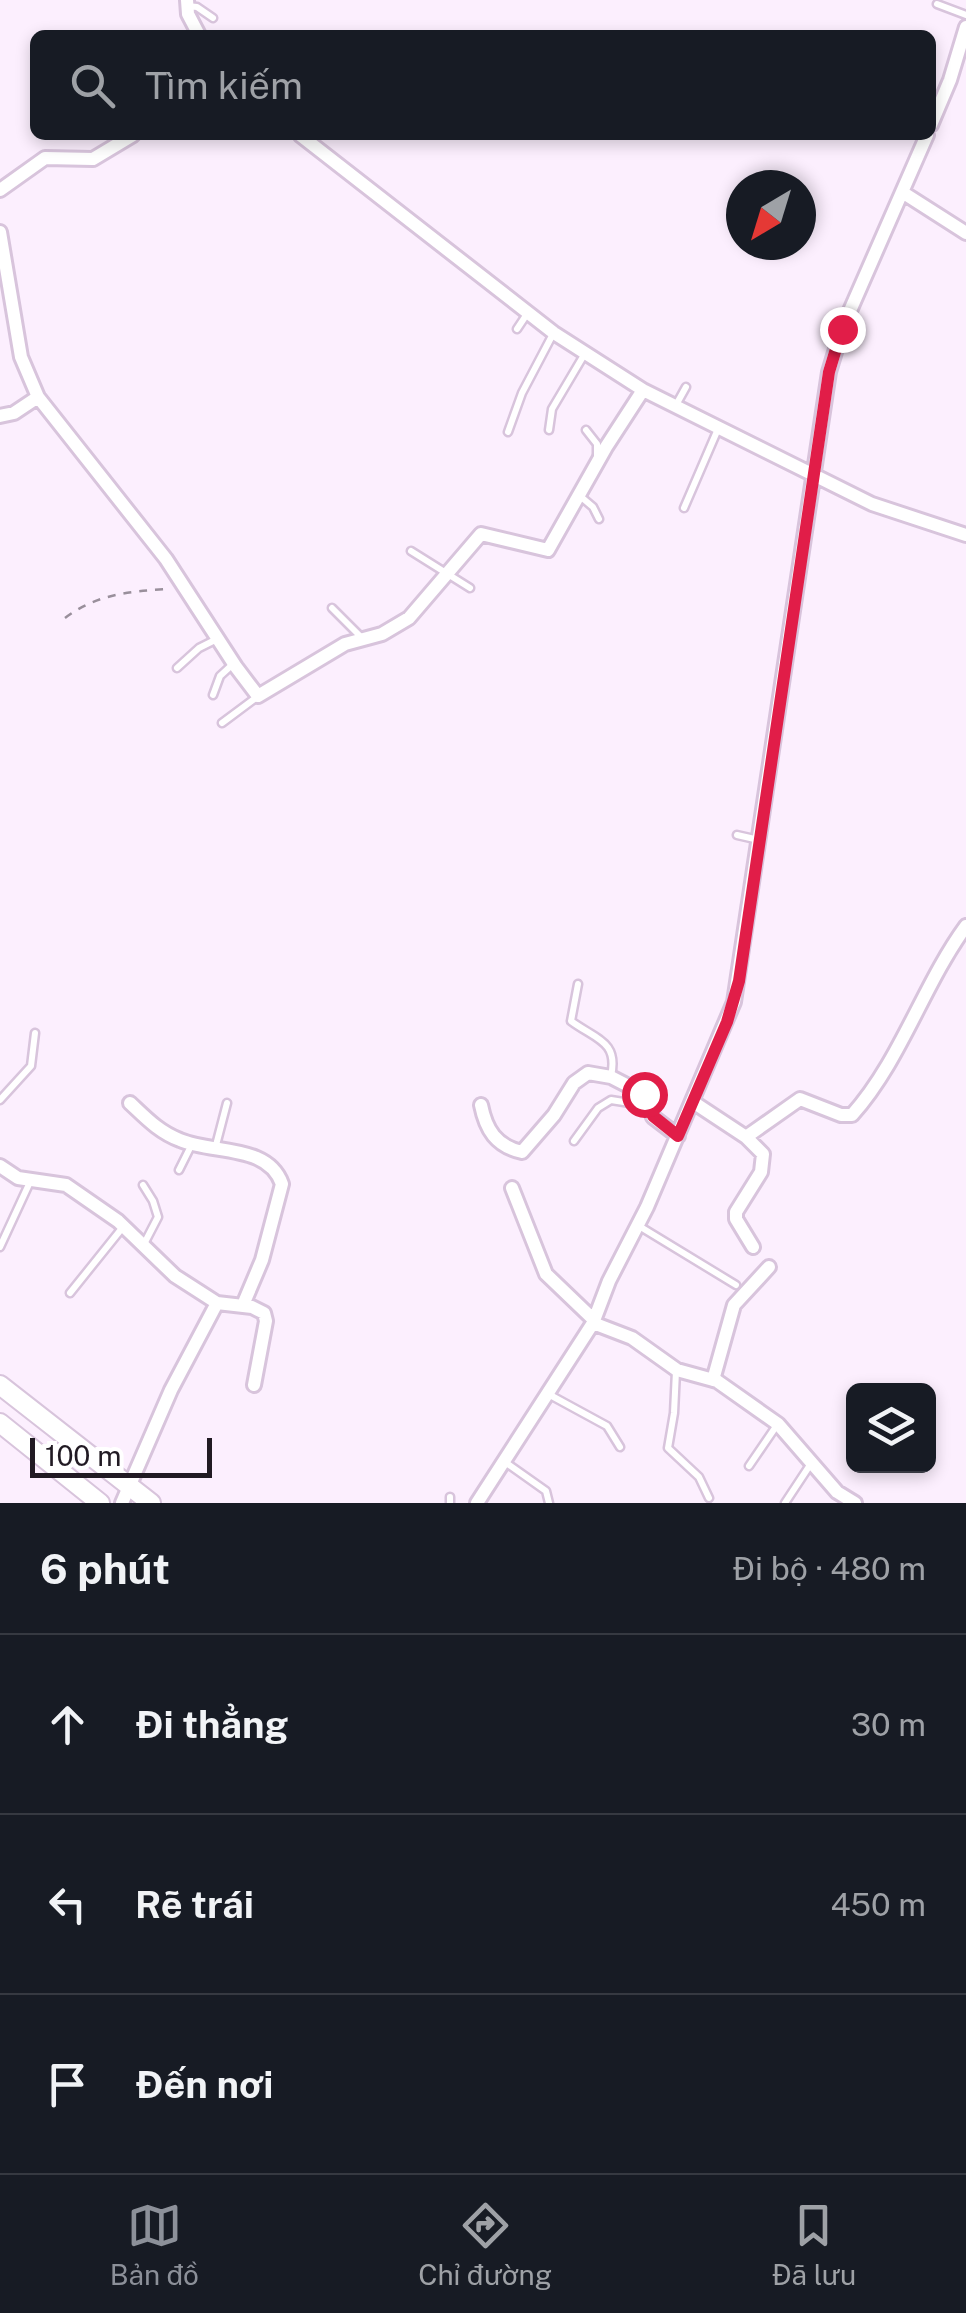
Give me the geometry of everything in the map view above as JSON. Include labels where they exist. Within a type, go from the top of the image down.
[{"type":"main road","points":[[0,1385],[126,1495],[151,1503]]},
{"type":"main road","points":[[0,1423],[100,1503]]},
{"type":"street","points":[[187,3],[197,30]]},
{"type":"street","points":[[936,113],[966,27]]},
{"type":"street","points":[[0,190],[45,158],[93,159],[124,140]]},
{"type":"street","points":[[306,140],[554,333],[643,390],[890,512],[966,536]]},
{"type":"street","points":[[477,1503],[594,1322],[734,1002],[834,349],[925,140]]},
{"type":"street","points":[[902,192],[966,232]]},
{"type":"street","points":[[0,232],[21,357],[38,396],[186,588],[258,696],[361,637],[382,634],[410,618],[481,534],[548,550],[643,390]]},
{"type":"street","points":[[0,416],[8,416],[38,396]]},
{"type":"street","points":[[746,1138],[800,1099],[840,1115],[852,1114],[902,1038],[935,973],[966,926]]},
{"type":"street","points":[[481,1105],[488,1130],[495,1139],[522,1152],[588,1073],[610,1077],[644,1094],[653,1116],[678,1136]]},
{"type":"street","points":[[693,1102],[763,1154],[764,1164],[736,1212],[736,1219],[754,1246]]},
{"type":"street","points":[[130,1103],[156,1128],[191,1144],[231,1150],[275,1169],[282,1184],[262,1260],[243,1305]]},
{"type":"street","points":[[0,1166],[18,1178],[66,1185],[124,1226],[175,1276],[217,1303],[259,1310],[266,1321],[254,1386]]},
{"type":"street","points":[[512,1188],[546,1274],[594,1322],[632,1338],[677,1370],[713,1380],[778,1424],[837,1492],[855,1503]]},
{"type":"street","points":[[713,1380],[734,1305],[770,1267]]},
{"type":"street","points":[[126,1495],[171,1390],[217,1303]]},
{"type":"lane","points":[[187,3],[213,18]]},
{"type":"lane","points":[[937,4],[966,15]]},
{"type":"lane","points":[[518,329],[528,313]]},
{"type":"lane","points":[[508,432],[522,393],[554,333]]},
{"type":"lane","points":[[549,430],[552,410],[584,354]]},
{"type":"lane","points":[[676,406],[686,388]]},
{"type":"lane","points":[[684,508],[718,428]]},
{"type":"lane","points":[[586,430],[597,444],[596,464]]},
{"type":"lane","points":[[579,496],[593,507],[598,519]]},
{"type":"lane","points":[[411,552],[470,588]]},
{"type":"lane","points":[[332,608],[361,637]]},
{"type":"lane","points":[[177,668],[218,638]]},
{"type":"lane","points":[[212,695],[220,676],[234,664]]},
{"type":"lane","points":[[222,723],[258,696]]},
{"type":"lane","points":[[737,835],[760,840]]},
{"type":"lane","points":[[578,984],[571,1021],[610,1048],[615,1060],[610,1077]]},
{"type":"lane","points":[[0,1100],[32,1066],[35,1033]]},
{"type":"lane","points":[[574,1141],[598,1108],[611,1100],[630,1103],[653,1116]]},
{"type":"lane","points":[[214,1150],[227,1103]]},
{"type":"lane","points":[[179,1170],[191,1144]]},
{"type":"lane","points":[[0,1247],[31,1180]]},
{"type":"lane","points":[[143,1246],[158,1218],[144,1185]]},
{"type":"lane","points":[[70,1293],[124,1226]]},
{"type":"lane","points":[[638,1226],[736,1285]]},
{"type":"lane","points":[[677,1370],[668,1448],[700,1477],[709,1498]]},
{"type":"lane","points":[[548,1394],[607,1426],[620,1448]]},
{"type":"lane","points":[[749,1466],[778,1424]]},
{"type":"lane","points":[[504,1461],[546,1490],[549,1503]]},
{"type":"lane","points":[[784,1503],[813,1461]]},
{"type":"path","points":[[64,618],[102,597],[134,590],[186,588]]},
{"type":"route","points":[[644,1094],[653,1116],[678,1136],[734,1002],[829,372],[842,329]]}]
